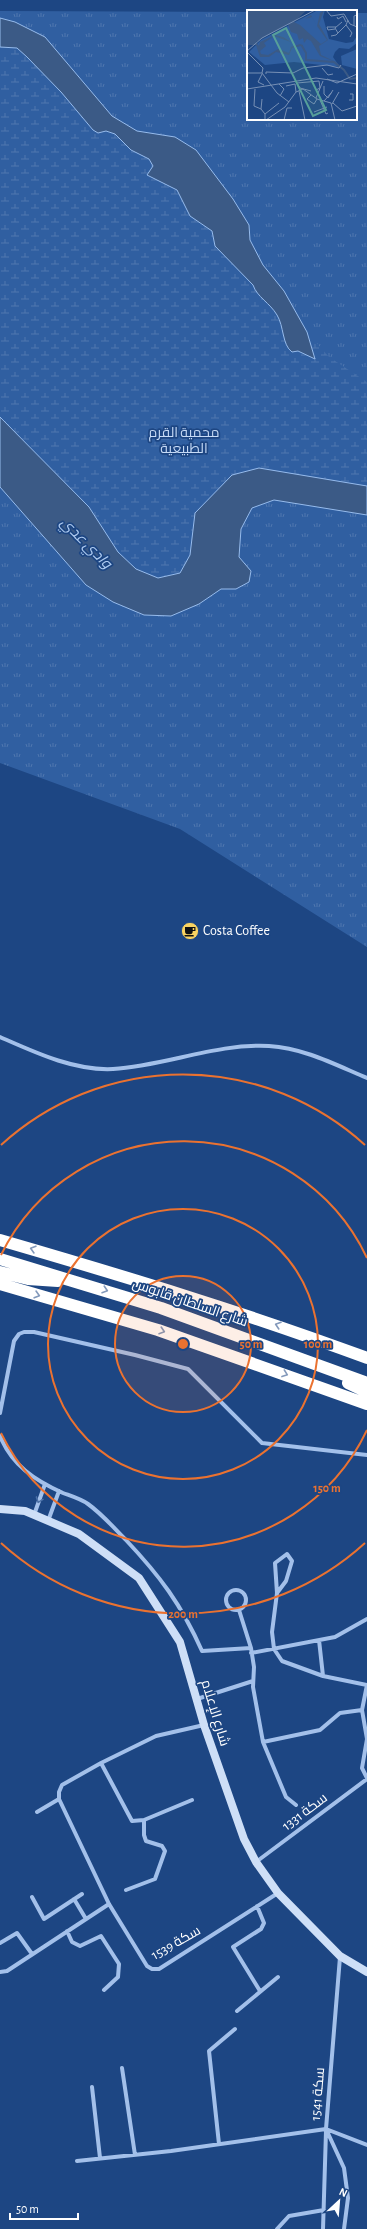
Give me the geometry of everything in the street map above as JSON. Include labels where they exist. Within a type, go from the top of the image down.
[{"type":"highway","name":"شارع السلطان قابوس","points":[[0,1240],[157,1285],[292,1330],[367,1358]]},
{"type":"highway","name":"شارع السلطان قابوس","points":[[0,1259],[84,1283],[261,1343],[367,1383]]},
{"type":"highway","points":[[0,1272],[28,1279],[84,1283]]},
{"type":"highway","points":[[0,1284],[158,1330],[367,1404]]},
{"type":"highway","points":[[261,1343],[367,1392]]},
{"type":"main road","name":"شارع الإعلام","points":[[0,1509],[25,1511],[79,1534],[138,1578],[180,1642],[204,1725],[244,1840],[256,1862],[278,1893],[340,1956],[367,1972]]},
{"type":"street","points":[[0,1037],[35,1053],[76,1065],[112,1069],[230,1048],[270,1046],[310,1054],[367,1078]]},
{"type":"street","points":[[0,1413],[14,1341],[19,1334],[24,1332],[34,1332],[135,1355],[188,1369],[262,1443],[367,1455]]},
{"type":"street","points":[[0,1436],[16,1464],[30,1476],[87,1503],[106,1519],[139,1554],[167,1585],[182,1610],[202,1651],[251,1651],[274,1649],[335,1637],[367,1619]]},
{"type":"street","points":[[34,1515],[45,1484]]},
{"type":"street","points":[[48,1521],[60,1491]]},
{"type":"street","points":[[277,1592],[286,1581],[292,1561],[287,1554],[276,1563],[277,1592],[272,1632],[274,1649],[282,1661],[323,1676],[367,1685],[365,1702],[362,1710],[367,1739],[362,1768],[367,1779]]},
{"type":"street","points":[[235,1590],[241,1591],[246,1596],[246,1603],[239,1610],[230,1608],[227,1602],[229,1593],[235,1590]]},
{"type":"street","points":[[239,1610],[251,1651],[253,1681],[264,1742],[286,1797],[296,1805]]},
{"type":"street","points":[[319,1640],[323,1676]]},
{"type":"street","points":[[197,1699],[253,1681]]},
{"type":"street","points":[[264,1742],[320,1730],[340,1713],[362,1710]]},
{"type":"street","points":[[37,1812],[59,1799],[59,1792],[62,1785],[101,1763],[156,1736],[204,1725]]},
{"type":"street","points":[[101,1763],[132,1821],[144,1820],[192,1800]]},
{"type":"street","name":"سكة 1331","points":[[256,1862],[367,1779]]},
{"type":"street","name":"سكة 1539","points":[[59,1799],[109,1904],[147,1966],[152,1969],[159,1969],[278,1893]]},
{"type":"street","points":[[126,1890],[156,1879],[165,1851],[162,1846],[146,1842],[144,1835],[144,1820]]},
{"type":"street","points":[[32,1897],[44,1919],[82,1894]]},
{"type":"street","points":[[74,1899],[86,1919]]},
{"type":"street","points":[[0,1972],[7,1971],[109,1904]]},
{"type":"street","points":[[257,1906],[264,1924],[261,1929],[233,1947],[260,1991]]},
{"type":"street","points":[[67,1932],[72,1942],[80,1946],[101,1936],[105,1942],[119,1964],[118,1978],[104,1990]]},
{"type":"street","points":[[0,1943],[17,1933],[32,1954]]},
{"type":"street","name":"سكة 1541","points":[[340,1956],[326,2129],[344,2168],[348,2198],[344,2229]]},
{"type":"street","points":[[237,2011],[278,1977]]},
{"type":"street","points":[[219,2144],[209,2051],[235,2029]]},
{"type":"street","points":[[122,2068],[135,2154]]},
{"type":"street","points":[[92,2087],[100,2158]]},
{"type":"street","points":[[323,2229],[326,2129]]},
{"type":"street","points":[[77,2160],[219,2144],[326,2129],[367,2145]]},
{"type":"street","points":[[277,2229],[289,2216],[324,2210]]},
{"type":"green space","name":"محمية القرم الطبيعية","points":[[0,11],[247,12],[247,120],[357,120],[357,13],[367,13],[367,947],[180,829],[0,763]]},
{"type":"green space","points":[[0,47],[17,48],[61,92],[93,130],[98,133],[106,131],[115,134],[131,150],[149,159],[153,166],[147,175],[177,190],[190,216],[212,231],[215,246],[253,285],[255,290],[278,315],[287,349],[315,358],[307,332],[329,357],[367,382],[367,486],[259,468],[232,475],[195,513],[190,555],[180,574],[158,578],[136,569],[118,552],[89,507],[0,417]]},
{"type":"water","points":[[0,18],[15,22],[45,37],[112,116],[137,131],[175,137],[196,150],[233,199],[249,225],[250,240],[263,265],[284,291],[307,332],[315,359],[298,351],[292,352],[289,349],[286,345],[281,324],[277,315],[257,293],[253,285],[215,246],[212,231],[190,216],[177,190],[147,175],[153,166],[149,159],[131,150],[115,134],[106,131],[98,133],[93,130],[61,92],[17,48],[0,47]]},
{"type":"water","name":"وادي عدي","points":[[0,417],[89,507],[118,552],[136,569],[158,578],[180,573],[190,555],[195,513],[232,475],[259,468],[367,486],[367,515],[274,500],[252,508],[241,529],[239,557],[251,571],[249,582],[236,589],[221,589],[199,604],[171,616],[144,615],[113,602],[86,585],[0,487]]},
{"type":"place","name":"Costa Coffee","points":[[190,931]]}]
